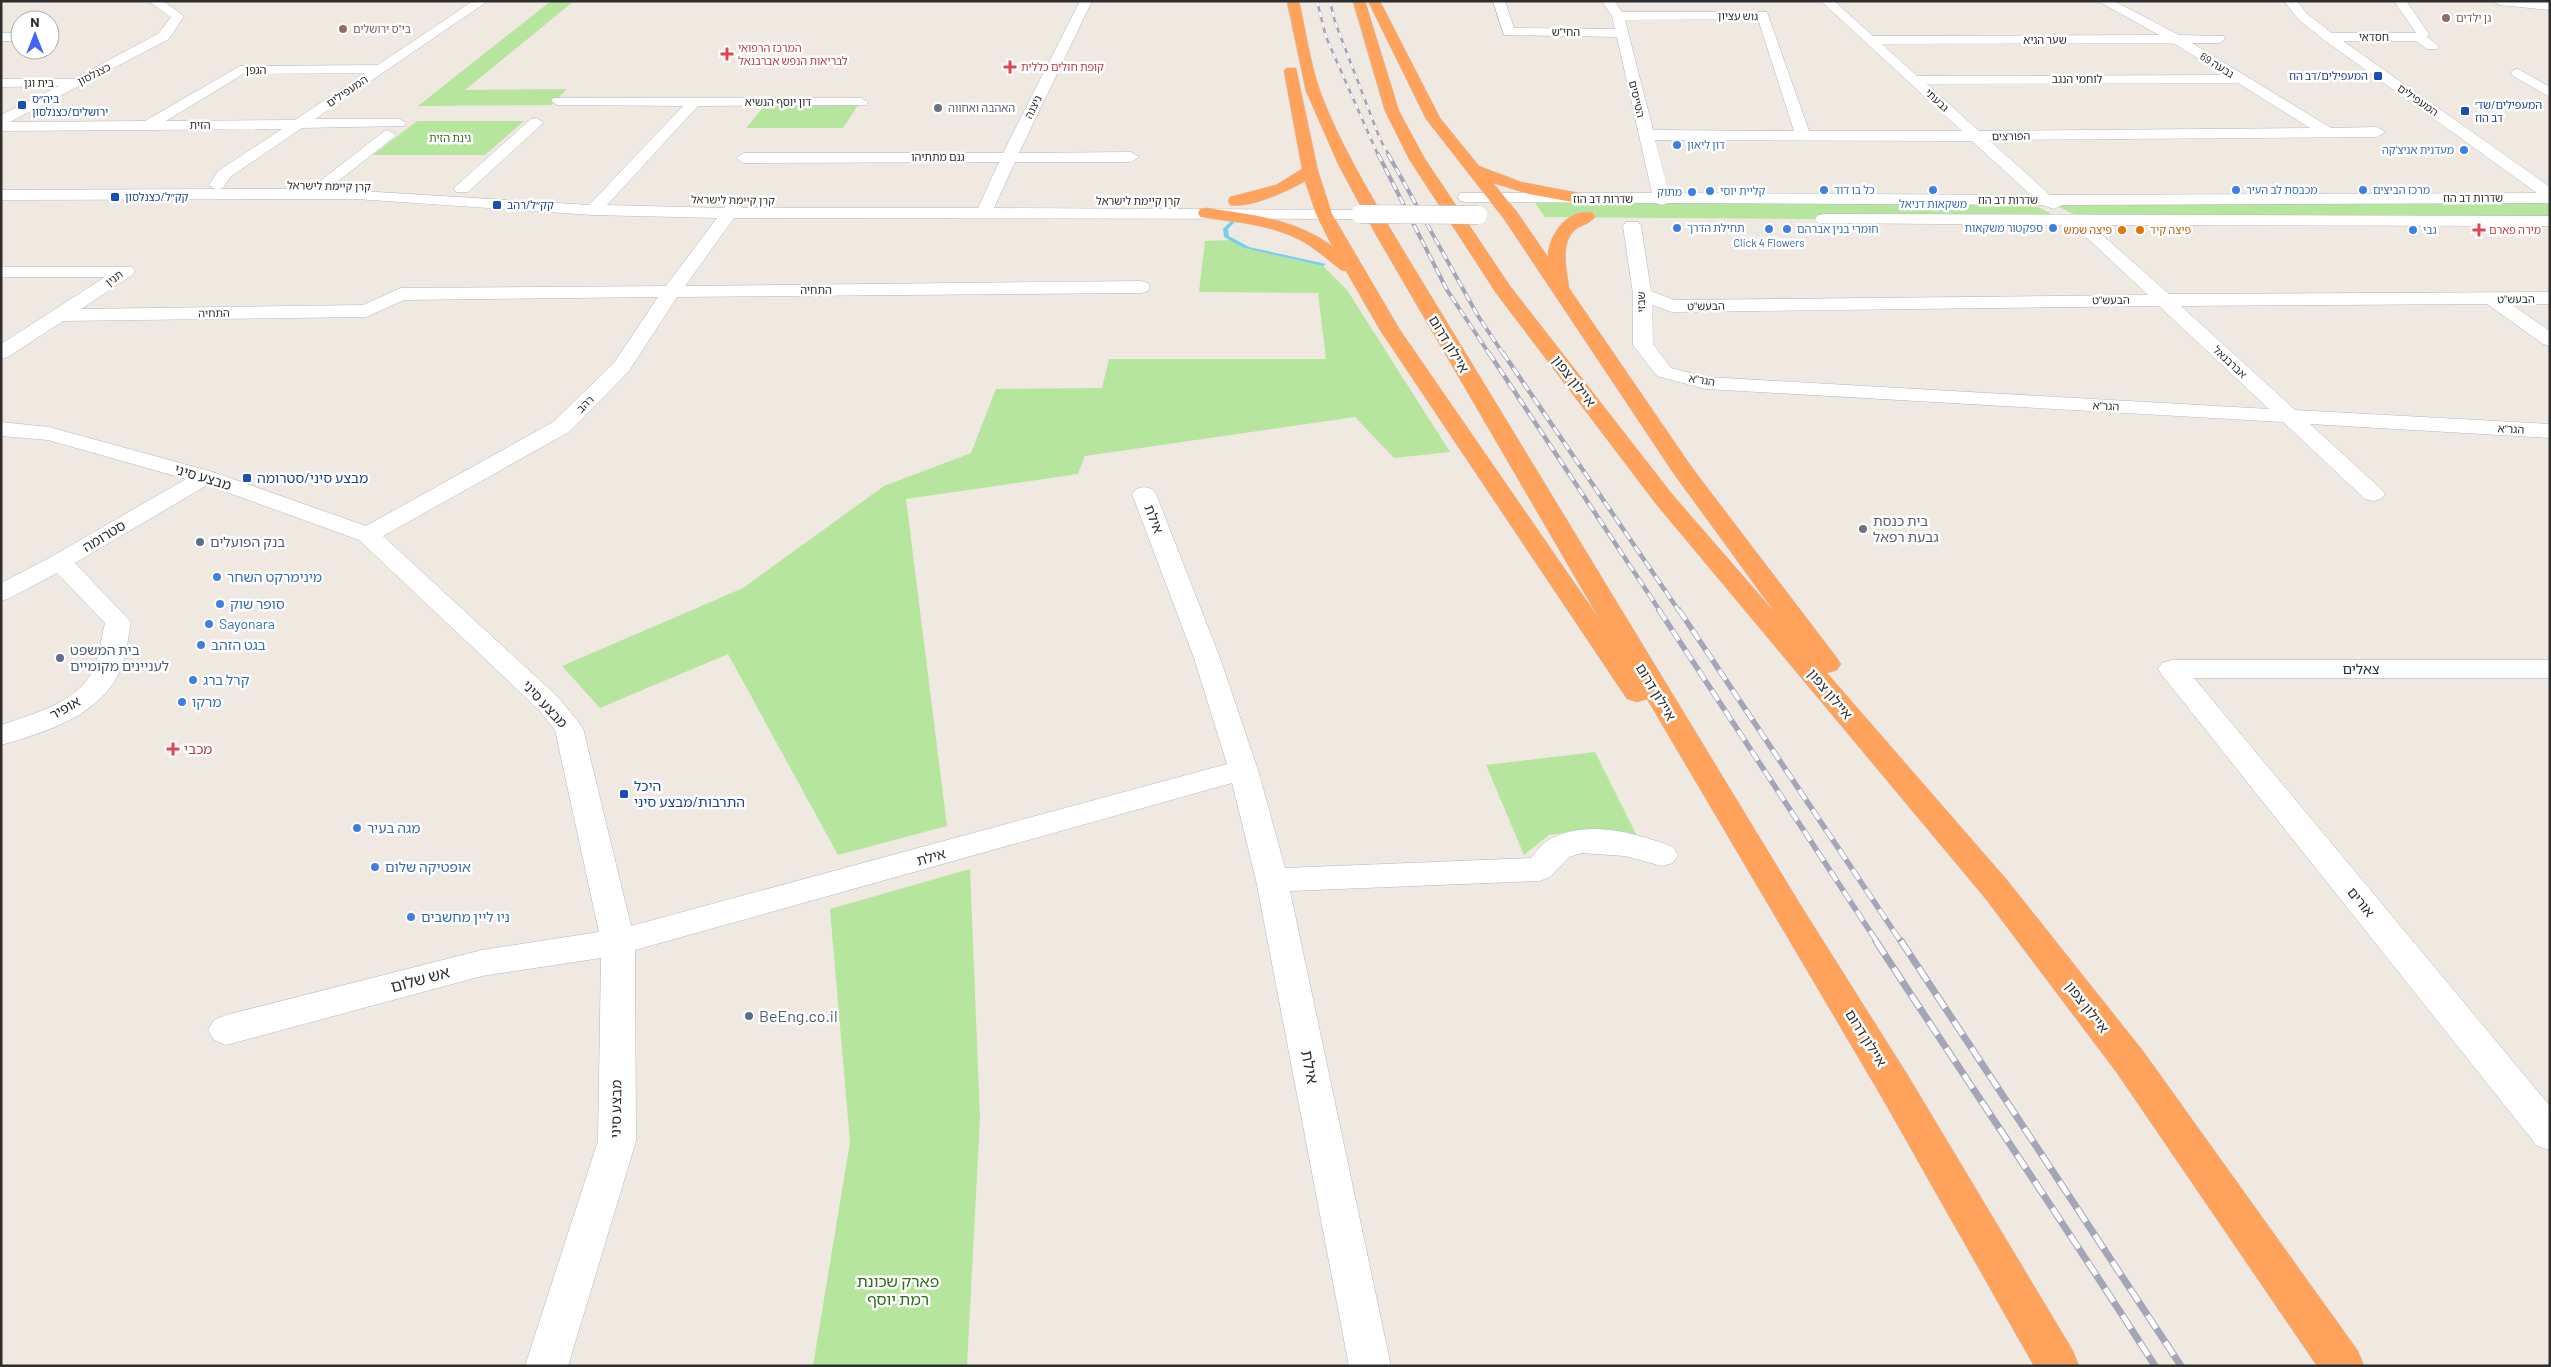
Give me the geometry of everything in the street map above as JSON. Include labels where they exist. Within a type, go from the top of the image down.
[{"type":"highway","name":"איילון דרום","points":[[1293,1],[1312,89],[1337,149],[1385,235],[1791,918],[1894,1085],[2058,1366]]},
{"type":"highway","name":"איילון צפון","points":[[1358,1],[1374,57],[1396,119],[1417,158],[1503,289],[1664,499],[1996,889],[2130,1062],[2343,1366]]},
{"type":"highway","points":[[1374,1],[1432,120],[1468,165],[1512,210],[1560,293],[1685,474],[1996,889]]},
{"type":"highway","points":[[1288,60],[1310,171],[1322,206],[1356,273],[1390,330],[1791,918]]},
{"type":"highway","points":[[1468,165],[1508,184],[1530,190],[1583,199]]},
{"type":"highway","points":[[1236,201],[1282,188],[1310,171]]},
{"type":"highway","points":[[1206,213],[1248,219],[1296,231],[1318,243],[1356,273]]},
{"type":"highway","points":[[1560,293],[1557,240],[1561,232],[1572,223],[1621,219]]},
{"type":"street","name":"כצנלסון","points":[[1,121],[164,36],[178,16],[154,1]]},
{"type":"street","name":"המעפילים","points":[[217,185],[224,174],[482,1]]},
{"type":"street","name":"ניצנה","points":[[986,208],[1086,1]]},
{"type":"street","name":"החי\"ש","points":[[1499,1],[1510,32],[1622,33]]},
{"type":"street","name":"הטייסים","points":[[1608,1],[1618,16],[1662,200]]},
{"type":"street","name":"גבעתי","points":[[1827,1],[1846,16],[2046,200]]},
{"type":"street","name":"גבעה 69","points":[[2104,1],[2176,39],[2327,132]]},
{"type":"street","name":"המעפילים","points":[[2290,1],[2303,17],[2329,37],[2550,197]]},
{"type":"street","name":"המעפילים","points":[[2305,1],[2320,17],[2347,37],[2547,179]]},
{"type":"street","points":[[2400,1],[2423,34],[2420,37],[2432,46]]},
{"type":"street","points":[[2499,1],[2548,5]]},
{"type":"street","name":"גוש עציון","points":[[1618,16],[1763,16],[1803,135]]},
{"type":"street","points":[[1823,17],[1846,16]]},
{"type":"street","name":"חסדאי","points":[[2329,37],[2420,37]]},
{"type":"street","name":"שער הגיא","points":[[1870,40],[2219,39]]},
{"type":"street","name":"הגפן","points":[[149,125],[240,70],[379,69]]},
{"type":"street","points":[[2518,73],[2550,93]]},
{"type":"street","name":"לוחמי הנגב","points":[[1914,80],[2240,79]]},
{"type":"street","name":"בית וגן","points":[[1,83],[77,82]]},
{"type":"street","name":"דון יוסף הנשיא","points":[[558,101],[861,102]]},
{"type":"street","points":[[593,210],[696,101]]},
{"type":"street","points":[[462,189],[536,122]]},
{"type":"street","name":"הזית","points":[[1,127],[296,125],[393,129],[326,186]]},
{"type":"street","name":"הפורצים","points":[[1645,135],[1976,136],[2378,132]]},
{"type":"street","name":"גנם מתתיהו","points":[[744,158],[1131,157]]},
{"type":"street","name":"קרן קיימת לישראל","points":[[1,183],[462,189],[734,207]]},
{"type":"street","name":"קרן קיימת לישראל","points":[[1,195],[356,194],[593,210],[734,207],[986,208],[1206,213],[1322,206],[1350,198],[1398,198]]},
{"type":"street","name":"שדרות דב הוז","points":[[1427,198],[1466,197],[1512,210]]},
{"type":"street","name":"שדרות דב הוז","points":[[1478,215],[1583,199],[2046,200],[2550,197]]},
{"type":"street","name":"אברבנאל","points":[[2008,200],[2038,207],[2065,220],[2093,225],[2163,300],[2373,494]]},
{"type":"street","points":[[2046,200],[2093,225]]},
{"type":"street","name":"קרן קיימת לישראל","points":[[986,208],[1236,201],[1322,206],[1360,214],[1478,215]]},
{"type":"street","name":"רהב","points":[[368,535],[561,427],[622,366],[672,290],[734,207]]},
{"type":"street","name":"שדרות דב הוז","points":[[1552,217],[1621,219]]},
{"type":"street","name":"שבזי","points":[[1621,219],[1642,303],[1643,345],[1664,372]]},
{"type":"street","name":"שדרות דב הוז","points":[[1807,219],[2065,220]]},
{"type":"street","name":"שדרות דב הוז","points":[[2093,225],[2550,220]]},
{"type":"street","name":"תנין","points":[[1,272],[126,271],[62,315],[1,353]]},
{"type":"street","name":"התחיה","points":[[62,315],[463,311],[492,292],[1141,288]]},
{"type":"street","name":"הבעש\"ט","points":[[1642,303],[1672,306],[2163,300],[2550,298]]},
{"type":"street","points":[[2492,299],[2550,340]]},
{"type":"street","name":"הגר\"א","points":[[1664,372],[1706,383],[2550,431]]},
{"type":"street","name":"מבצע סיני","points":[[1,429],[49,434],[205,476],[368,535],[549,704],[570,728],[618,942],[617,1141],[546,1366]]},
{"type":"street","name":"סטרומה","points":[[1,593],[60,562],[205,476]]},
{"type":"street","name":"אילת","points":[[1144,494],[1207,658],[1244,770],[1272,880],[1370,1366]]},
{"type":"street","name":"אופיר","points":[[1,736],[62,712],[80,702],[105,675],[111,658],[118,622],[60,562]]},
{"type":"street","name":"צאלים","points":[[2172,669],[2550,669]]},
{"type":"street","name":"אורים","points":[[2172,669],[2550,1134]]},
{"type":"street","name":"אילת","points":[[618,942],[1244,770]]},
{"type":"street","points":[[1272,880],[1539,869],[1559,848],[1585,841],[1644,847],[1662,856]]},
{"type":"street","name":"אש שלום","points":[[226,1030],[482,962],[618,942]]},
{"type":"green space","points":[[551,1],[574,1],[465,90],[567,89],[551,105],[418,106]]},
{"type":"green space","points":[[765,105],[858,105],[843,128],[746,128]]},
{"type":"green space","name":"גינת הזית","points":[[417,121],[524,121],[485,155],[373,155]]},
{"type":"green space","points":[[2550,198],[2550,221],[2098,220],[2071,213],[2046,200]]},
{"type":"green space","points":[[1532,199],[2008,200],[2038,207],[2065,221],[1545,217]]},
{"type":"green space","points":[[1230,240],[1244,248],[1323,266],[1347,290],[1450,452],[1394,458],[1355,417],[1085,456],[1078,474],[906,499],[947,826],[838,855],[728,654],[600,708],[562,666],[743,588],[884,486],[971,453],[996,389],[1102,388],[1109,359],[1326,359],[1318,293],[1199,292],[1205,241]]},
{"type":"green space","points":[[1595,752],[1639,840],[1621,832],[1600,829],[1549,835],[1524,855],[1486,765]]},
{"type":"green space","name":"פארק שכונת רמת יוסף","points":[[970,869],[980,1118],[967,1366],[813,1366],[850,1142],[830,909]]},
{"type":"water","points":[[1231,221],[1235,222],[1228,229],[1229,236],[1249,247],[1326,264],[1323,266],[1244,248],[1224,237],[1223,229]]},
{"type":"railway","points":[[1317,1],[1326,37],[1378,155]]},
{"type":"railway","points":[[1330,1],[1335,22],[1380,139],[1389,155]]},
{"type":"railway","points":[[1378,154],[1447,290],[1490,355]]},
{"type":"railway","points":[[1388,154],[1478,316],[1504,355]]},
{"type":"railway","points":[[1489,353],[1660,611]]},
{"type":"railway","points":[[1503,353],[1679,611]]},
{"type":"railway","points":[[1659,610],[1877,942]]},
{"type":"railway","points":[[1679,610],[1901,942]]},
{"type":"railway","points":[[1876,941],[2155,1366]]},
{"type":"railway","points":[[1901,941],[2181,1366]]},
{"type":"place","name":"גן ילדים","points":[[2446,18]]},
{"type":"place","name":"בי\"ס ירושלים","points":[[343,29]]},
{"type":"place","name":"המרכז הרפואי לבריאות הנפש אברבנאל","points":[[727,54]]},
{"type":"place","name":"קופת חולים כללית","points":[[1010,67]]},
{"type":"place","name":"המעפילים/דב הוז","points":[[2378,76]]},
{"type":"place","name":"ביה״ס ירושלים/כצנלסון","points":[[22,105]]},
{"type":"place","name":"האהבה ואחווה","points":[[938,108]]},
{"type":"place","name":"המעפילים/שד׳ דב הוז","points":[[2465,111]]},
{"type":"place","name":"דון ליאון","points":[[1677,145]]},
{"type":"place","name":"מעדנית אניצ'קה","points":[[2464,150]]},
{"type":"place","name":"כל בו דוד","points":[[1824,190]]},
{"type":"place","name":"משקאות דניאל","points":[[1933,190]]},
{"type":"place","name":"מכבסת לב העיר","points":[[2236,190]]},
{"type":"place","name":"מרכז הביצים","points":[[2363,190]]},
{"type":"place","name":"קליית יוסי","points":[[1710,191]]},
{"type":"place","name":"מתוק","points":[[1692,192]]},
{"type":"place","name":"קק״ל/כצנלסון","points":[[115,197]]},
{"type":"place","name":"קק״ל/רהב","points":[[497,205]]},
{"type":"place","name":"תחילת הדרך","points":[[1677,228]]},
{"type":"place","name":"ספקטור משקאות","points":[[2053,228]]},
{"type":"place","name":"Click 4 Flowers","points":[[1769,229]]},
{"type":"place","name":"חומרי בנין אברהם","points":[[1787,229]]},
{"type":"place","name":"פיצה שמש","points":[[2122,230]]},
{"type":"place","name":"פיצה קיד","points":[[2140,230]]},
{"type":"place","name":"גבי","points":[[2413,230]]},
{"type":"place","name":"מירה פארם","points":[[2479,230]]},
{"type":"place","name":"מבצע סיני/סטרומה","points":[[247,478]]},
{"type":"place","name":"בית כנסת גבעת רפאל","points":[[1863,529]]},
{"type":"place","name":"בנק הפועלים","points":[[200,542]]},
{"type":"place","name":"מינימרקט השחר","points":[[217,577]]},
{"type":"place","name":"סופר שוק","points":[[220,604]]},
{"type":"place","name":"Sayonara","points":[[209,624]]},
{"type":"place","name":"בגט הזהב","points":[[201,645]]},
{"type":"place","name":"בית המשפט לעניינים מקומיים","points":[[60,658]]},
{"type":"place","name":"קרל ברג","points":[[193,680]]},
{"type":"place","name":"מרקו","points":[[182,702]]},
{"type":"place","name":"מכבי","points":[[173,749]]},
{"type":"place","name":"היכל התרבות/מבצע סיני","points":[[624,794]]},
{"type":"place","name":"מגה בעיר","points":[[357,828]]},
{"type":"place","name":"אופטיקה שלום","points":[[375,867]]},
{"type":"place","name":"ניו ליין מחשבים","points":[[411,917]]},
{"type":"place","name":"BeEng.co.il","points":[[749,1016]]}]
